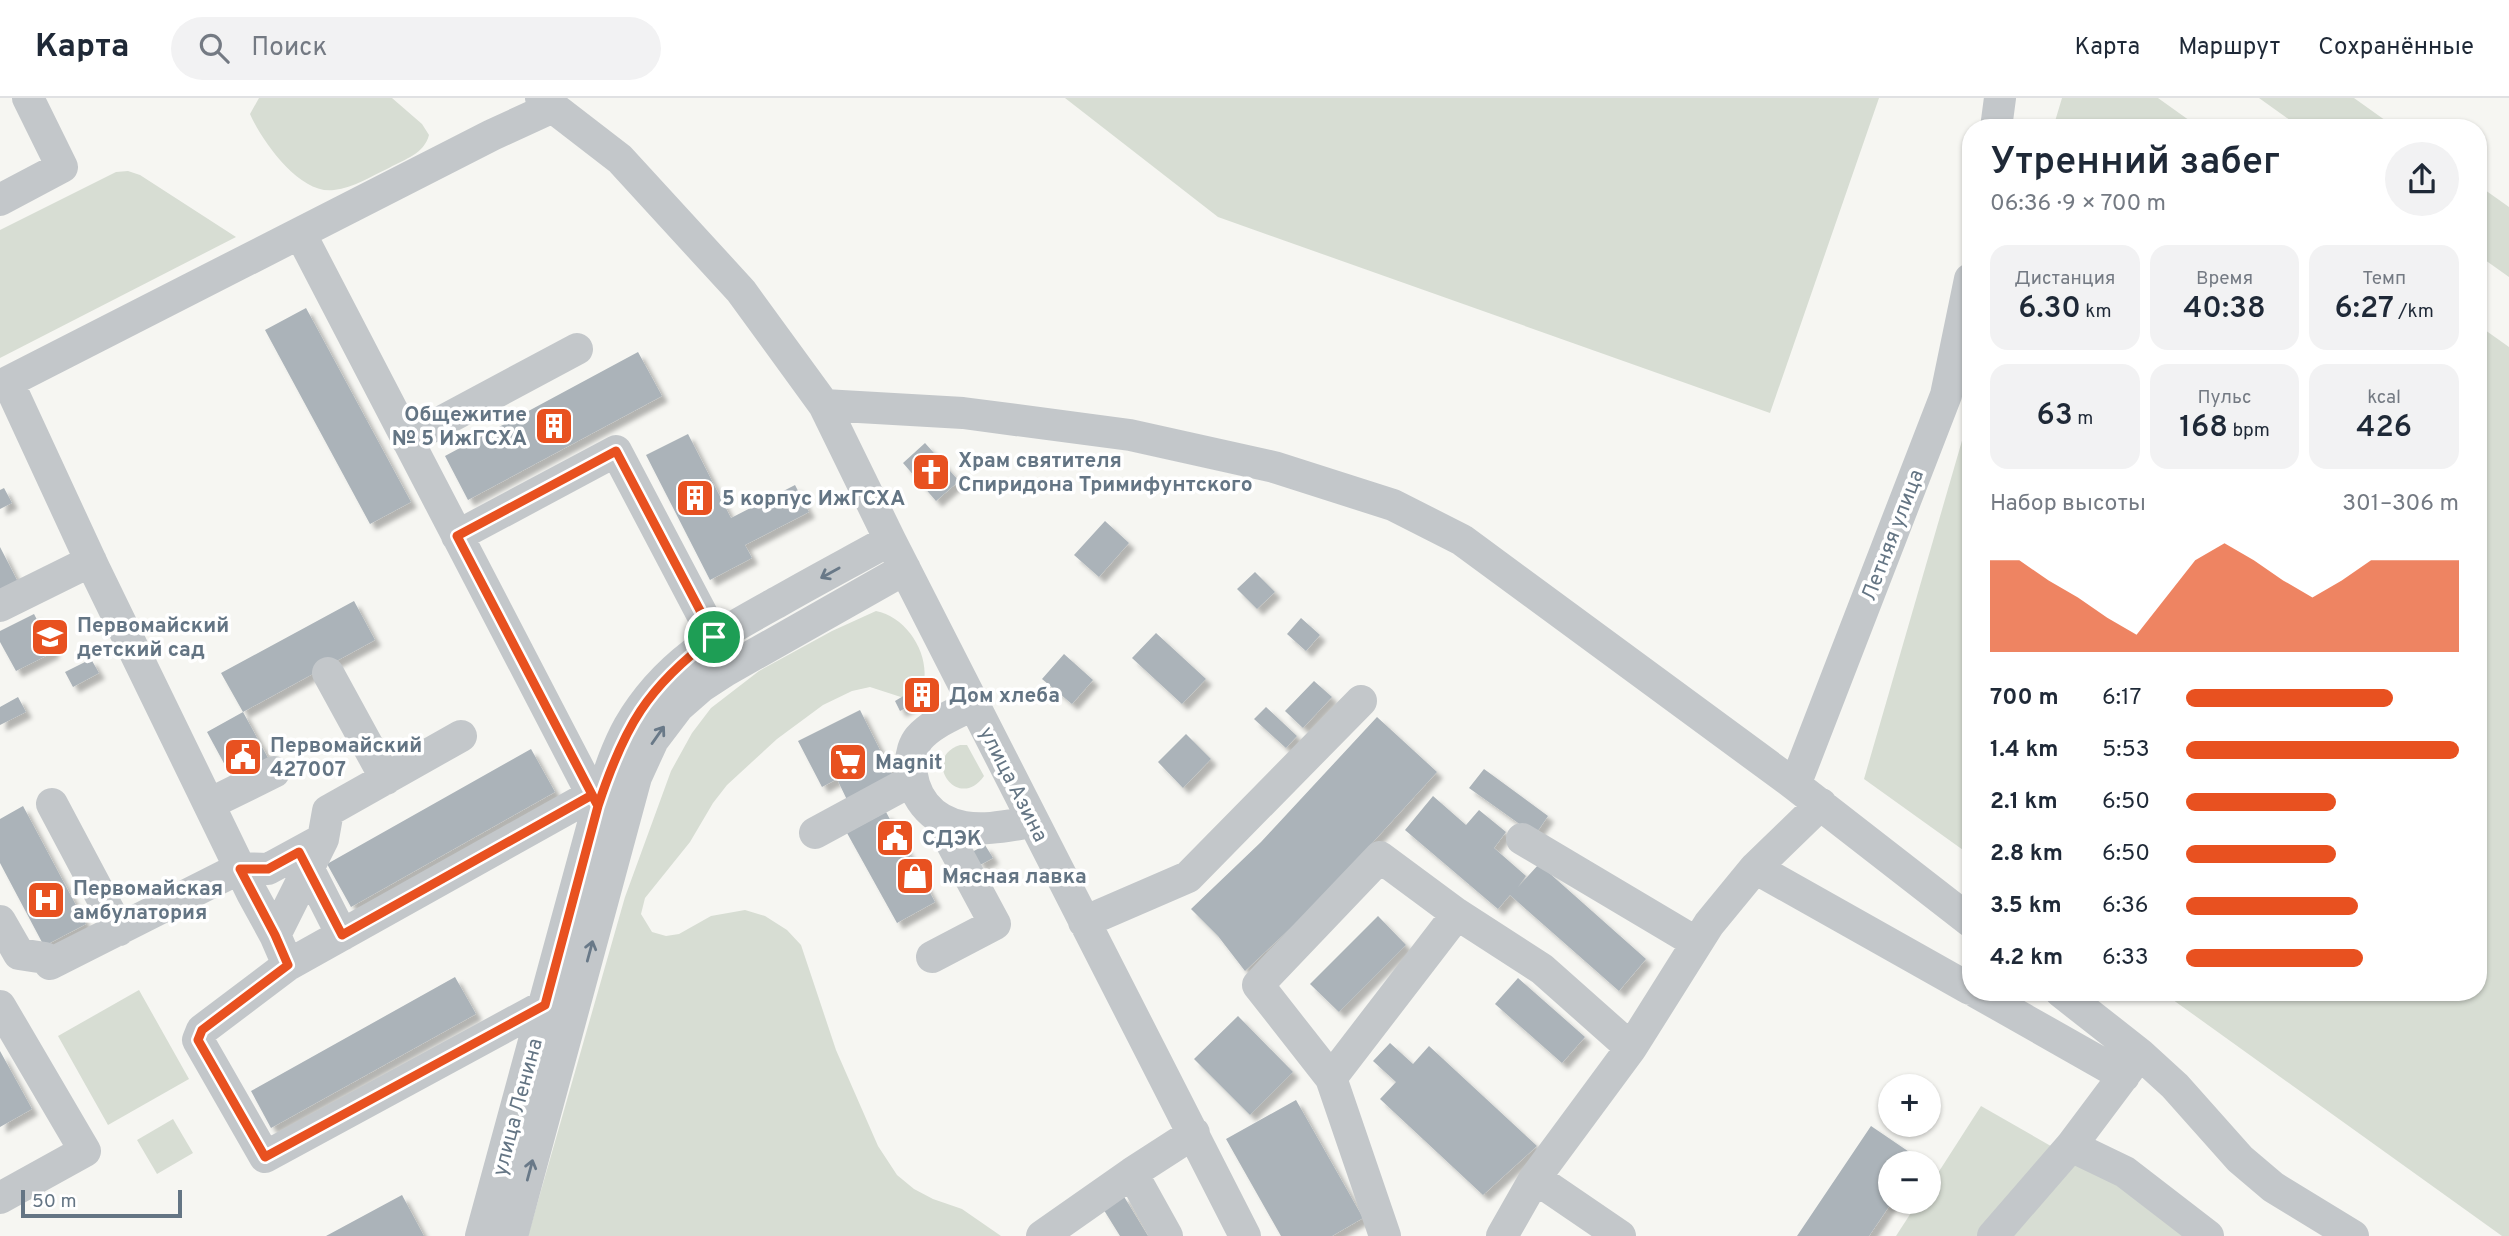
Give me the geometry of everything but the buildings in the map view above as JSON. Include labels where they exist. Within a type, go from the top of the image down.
[{"type":"street","points":[[0,200],[62,167],[28,98]]},
{"type":"street","points":[[1997,119],[2000,98]]},
{"type":"street","points":[[288,965],[4,384],[492,135],[547,102]]},
{"type":"street","name":"улица Азина","points":[[547,102],[620,159],[741,291],[824,405],[890,540],[1245,1236]]},
{"type":"street","points":[[300,233],[595,800],[288,965],[202,1030],[198,1040],[265,1157],[545,1005]]},
{"type":"street","name":"Летняя улица","points":[[1794,785],[1946,395],[1962,318]]},
{"type":"street","points":[[407,440],[578,349]]},
{"type":"street","points":[[824,405],[963,412],[1130,435],[1274,467],[1393,505],[1462,540],[1821,804],[1962,915]]},
{"type":"street","points":[[457,536],[616,451],[714,637]]},
{"type":"street","name":"улица Ленина","points":[[487,1235],[595,800],[629,726],[666,678],[685,659],[714,637],[890,540]]},
{"type":"street","points":[[0,606],[91,561]]},
{"type":"street","name":"улица Ленина","points":[[487,1235],[632,790],[653,740],[678,707],[725,671],[905,569]]},
{"type":"street","points":[[328,673],[386,779]]},
{"type":"street","points":[[1084,922],[1188,877],[1361,701]]},
{"type":"street","points":[[974,704],[929,728],[918,740],[911,756],[911,781],[921,802],[937,816],[963,827],[1033,822]]},
{"type":"street","points":[[275,935],[328,811],[461,736]]},
{"type":"street","points":[[209,804],[274,772]]},
{"type":"street","points":[[815,833],[911,781]]},
{"type":"street","points":[[52,804],[119,930]]},
{"type":"street","points":[[1502,1236],[1535,1178],[1630,1048],[1709,924],[1755,868],[1821,804]]},
{"type":"street","points":[[932,957],[995,924],[937,816]]},
{"type":"street","points":[[1522,839],[1697,943]]},
{"type":"street","points":[[310,853],[342,935]]},
{"type":"street","points":[[0,921],[19,954],[45,958],[50,964],[240,869],[268,869],[310,853]]},
{"type":"street","points":[[1385,1236],[1331,1078],[1258,985],[1380,857],[1457,914],[1542,970],[1630,1048]]},
{"type":"street","points":[[1755,868],[1962,984]]},
{"type":"street","points":[[1331,1078],[1457,914]]},
{"type":"street","points":[[1995,1001],[2175,1086],[2240,1159],[2273,1187],[2353,1236]]},
{"type":"street","points":[[2071,1001],[2132,1065]]},
{"type":"street","points":[[0,1006],[85,1151],[0,1198]]},
{"type":"street","points":[[1993,1236],[2071,1146],[2132,1065]]},
{"type":"street","points":[[1042,1236],[1194,1133]]},
{"type":"street","points":[[2071,1146],[2125,1172],[2208,1236]]},
{"type":"street","points":[[1132,1173],[1167,1236]]},
{"type":"street","points":[[1535,1178],[1620,1236]]},
{"type":"shaded area","points":[[259,98],[392,98],[422,124],[429,135],[423,147],[389,168],[348,187],[321,189],[296,175],[263,138],[250,114]]},
{"type":"shaded area","points":[[1065,98],[1879,98],[1770,413],[1218,217]]},
{"type":"shaded area","points":[[2062,98],[2158,98],[2187,119],[2056,119]]},
{"type":"shaded area","points":[[2259,98],[2354,98],[2383,119],[2288,119]]},
{"type":"shaded area","points":[[128,171],[140,175],[236,237],[0,358],[0,230],[116,172]]},
{"type":"shaded area","points":[[2487,191],[2509,207],[2509,277],[2487,261]]},
{"type":"shaded area","points":[[2487,331],[2509,347],[2509,1236],[2502,1236],[2175,1001],[2487,1001]]},
{"type":"shaded area","points":[[1962,441],[1962,849],[1864,779]]},
{"type":"shaded area","points":[[876,611],[898,621],[915,641],[924,665],[922,689],[904,698],[870,687],[852,691],[823,705],[777,739],[727,785],[713,803],[690,842],[645,898],[641,914],[652,932],[666,936],[679,934],[711,916],[745,910],[765,916],[787,930],[801,945],[836,1050],[878,1146],[897,1175],[914,1189],[933,1199],[962,1209],[1001,1236],[528,1236],[625,897],[671,771],[692,733],[711,708],[759,671],[832,631]]},
{"type":"shaded area","points":[[960,745],[967,745],[984,776],[974,786],[964,789],[954,786],[943,770],[943,761],[948,752]]},
{"type":"shaded area","points":[[139,990],[189,1079],[108,1125],[58,1036]]},
{"type":"shaded area","points":[[1981,1106],[2208,1236],[1896,1236],[1910,1214],[1941,1214],[1941,1168]]},
{"type":"shaded area","points":[[173,1119],[193,1153],[157,1174],[137,1140]]},
{"type":"place","name":"Общежитие № 5 ИжГСХА","points":[[554,426]]},
{"type":"place","name":"Храм святителя Спиридона Тримифунтского","points":[[931,472]]},
{"type":"place","name":"5 корпус ИжГСХА","points":[[695,498]]},
{"type":"place","name":"Первомайский детский сад","points":[[50,637]]},
{"type":"place","name":"Дом хлеба","points":[[922,695]]},
{"type":"place","name":"Первомайский 427007","points":[[243,757]]},
{"type":"place","name":"Magnit","points":[[848,762]]},
{"type":"place","name":"СДЭК","points":[[895,838]]},
{"type":"place","name":"Мясная лавка","points":[[915,876]]},
{"type":"place","name":"Первомайская амбулатория","points":[[46,900]]},
{"type":"route","points":[[714,637],[616,451],[457,536],[598,806],[545,1005],[265,1157],[198,1040],[202,1030],[288,965],[240,869],[268,869],[299,852],[342,935],[592,795],[598,806],[612,764],[629,726],[657,688],[685,659],[714,637]]}]
